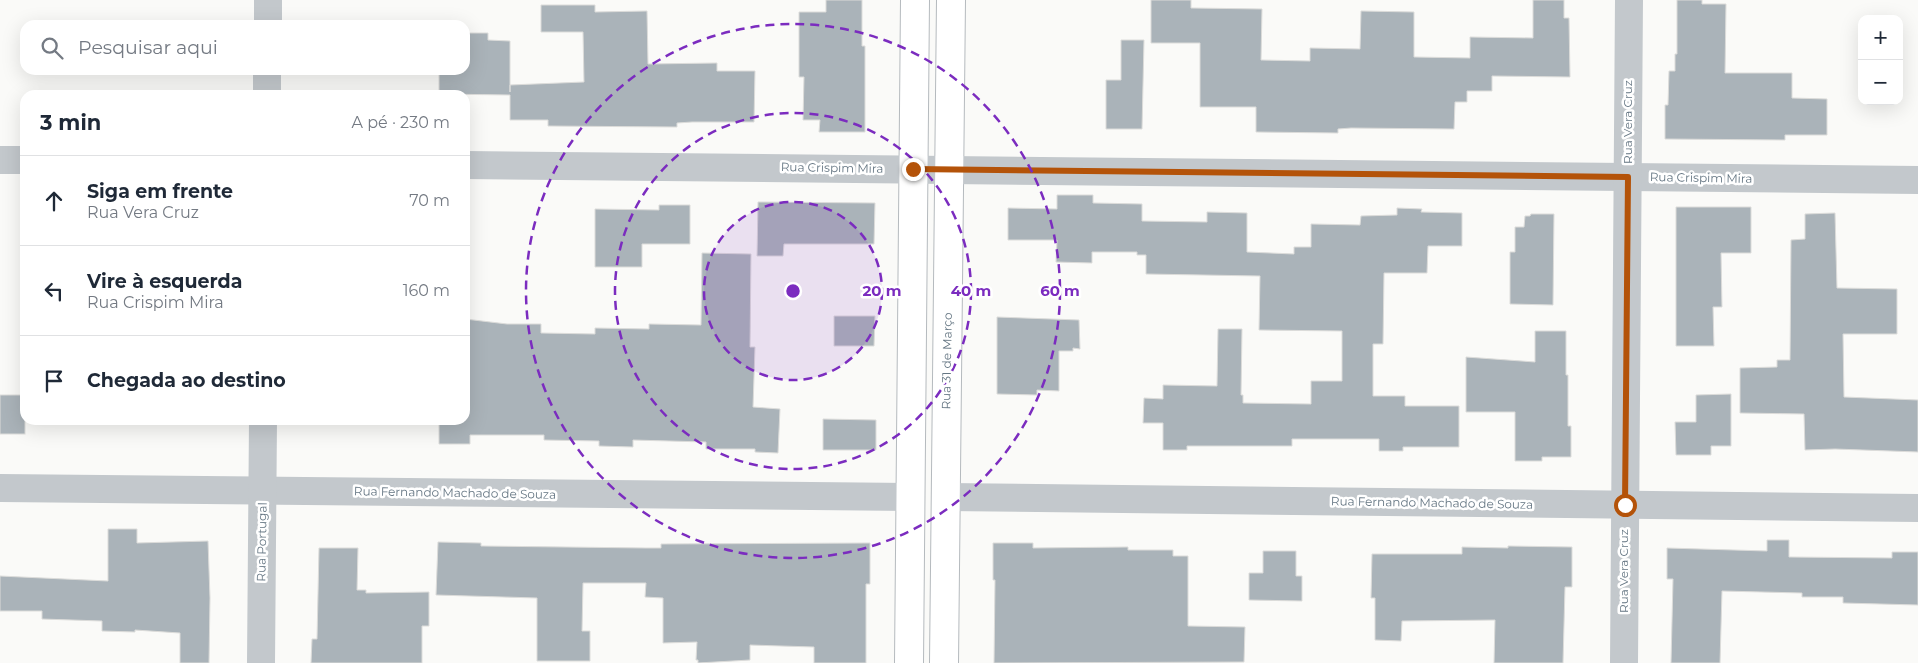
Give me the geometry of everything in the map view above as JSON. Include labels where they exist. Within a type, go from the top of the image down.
[{"type":"main road","points":[[909,663],[915,0]]},
{"type":"main road","name":"Rua 31 de Março","points":[[944,663],[951,0]]},
{"type":"street","points":[[268,0],[268,20]]},
{"type":"street","name":"Rua Vera Cruz","points":[[1624,663],[1629,0]]},
{"type":"street","points":[[267,75],[267,90]]},
{"type":"street","points":[[0,160],[20,160]]},
{"type":"street","name":"Rua Crispim Mira","points":[[470,165],[1918,180]]},
{"type":"street","name":"Rua Portugal","points":[[261,663],[263,425]]},
{"type":"street","name":"Rua Fernando Machado de Souza","points":[[0,488],[910,497]]},
{"type":"street","name":"Rua Fernando Machado de Souza","points":[[946,497],[1918,508]]},
{"type":"building","points":[[826,0],[862,0],[862,46],[865,46],[865,132],[819,132],[820,120],[803,120],[804,77],[799,77],[799,12],[826,12]]},
{"type":"building","points":[[1151,0],[1191,0],[1191,8],[1262,9],[1261,60],[1310,61],[1310,48],[1360,49],[1361,11],[1414,12],[1414,57],[1470,58],[1470,37],[1533,38],[1533,0],[1564,0],[1564,18],[1569,18],[1570,77],[1492,76],[1492,91],[1467,91],[1467,102],[1455,102],[1454,129],[1351,128],[1338,129],[1338,133],[1256,132],[1256,107],[1200,107],[1200,43],[1151,43]]},
{"type":"building","points":[[1677,0],[1702,0],[1702,4],[1726,4],[1725,73],[1792,73],[1792,98],[1827,99],[1827,135],[1785,135],[1785,140],[1665,139],[1665,105],[1668,105],[1669,71],[1675,71],[1675,54],[1677,54]]},
{"type":"building","points":[[541,5],[595,5],[595,12],[647,11],[648,64],[717,63],[717,71],[755,71],[754,122],[692,122],[677,123],[677,127],[548,126],[548,120],[510,120],[510,95],[470,94],[470,90],[439,90],[439,75],[470,75],[470,33],[488,33],[488,40],[510,41],[510,85],[584,82],[583,32],[541,32]]},
{"type":"building","points":[[1121,40],[1144,40],[1142,129],[1106,129],[1106,80],[1121,80]]},
{"type":"building","points":[[1057,195],[1093,195],[1093,203],[1142,204],[1142,221],[1207,222],[1207,212],[1247,213],[1247,252],[1294,254],[1294,247],[1311,247],[1311,224],[1360,225],[1361,216],[1397,215],[1397,208],[1422,209],[1421,212],[1462,213],[1462,246],[1428,246],[1427,273],[1384,273],[1383,344],[1373,344],[1373,396],[1405,396],[1405,406],[1459,406],[1459,447],[1403,447],[1403,451],[1379,451],[1379,439],[1292,439],[1292,446],[1187,446],[1187,450],[1163,450],[1163,423],[1143,423],[1144,398],[1163,399],[1163,385],[1217,386],[1218,329],[1242,329],[1241,395],[1243,395],[1243,403],[1311,404],[1311,381],[1342,381],[1342,331],[1259,330],[1260,276],[1146,274],[1146,255],[1137,255],[1137,252],[1092,252],[1092,263],[1056,262],[1057,240],[1008,240],[1008,208],[1057,209]]},
{"type":"building","points":[[758,202],[875,203],[874,244],[784,244],[783,256],[757,256]]},
{"type":"building","points":[[659,205],[690,205],[690,244],[642,244],[642,267],[595,267],[595,209],[659,210]]},
{"type":"building","points":[[1676,207],[1751,207],[1751,253],[1721,253],[1722,307],[1713,307],[1714,346],[1676,346]]},
{"type":"building","points":[[1835,213],[1837,288],[1897,289],[1897,334],[1843,334],[1844,397],[1918,400],[1918,452],[1835,449],[1805,450],[1804,414],[1740,413],[1740,368],[1777,367],[1777,360],[1790,360],[1791,240],[1805,239],[1805,214]]},
{"type":"building","points":[[1531,214],[1554,214],[1553,305],[1510,304],[1510,252],[1515,252],[1515,227],[1524,227],[1525,216],[1530,216]]},
{"type":"building","points":[[702,253],[751,254],[750,347],[755,347],[753,407],[780,409],[778,453],[755,452],[755,449],[706,449],[706,442],[633,440],[633,447],[599,446],[599,441],[544,440],[544,435],[470,435],[470,444],[439,444],[439,425],[470,425],[470,320],[507,324],[541,324],[541,333],[595,334],[595,328],[649,329],[649,324],[701,325]]},
{"type":"building","points":[[834,316],[875,316],[874,346],[834,346]]},
{"type":"building","points":[[997,317],[1079,320],[1080,349],[1073,348],[1073,351],[1059,351],[1059,391],[1037,390],[1037,395],[997,394]]},
{"type":"building","points":[[1535,331],[1566,331],[1568,426],[1571,426],[1571,457],[1542,457],[1542,461],[1515,461],[1515,412],[1466,412],[1466,357],[1535,362]]},
{"type":"building","points":[[1731,394],[1731,446],[1711,446],[1711,455],[1676,455],[1675,422],[1696,422],[1696,395]]},
{"type":"building","points":[[0,395],[20,395],[20,425],[25,425],[25,434],[0,434]]},
{"type":"building","points":[[823,419],[876,420],[876,450],[823,450]]},
{"type":"building","points":[[108,529],[137,529],[137,543],[208,541],[210,598],[209,663],[180,663],[180,633],[135,630],[135,632],[102,631],[102,621],[42,619],[42,611],[0,611],[0,576],[108,581]]},
{"type":"building","points":[[1767,540],[1789,540],[1789,557],[1892,558],[1892,552],[1918,552],[1918,605],[1843,603],[1843,597],[1802,597],[1802,593],[1722,591],[1720,663],[1671,663],[1673,579],[1667,579],[1667,548],[1767,551]]},
{"type":"building","points":[[438,542],[481,543],[481,546],[646,548],[661,548],[661,544],[870,543],[870,584],[866,584],[866,663],[814,663],[814,647],[750,645],[750,660],[698,663],[698,660],[696,660],[697,642],[663,643],[663,598],[645,597],[646,583],[583,583],[582,631],[590,631],[590,661],[537,661],[537,598],[436,595]]},
{"type":"building","points":[[993,543],[1033,543],[1033,548],[1128,547],[1128,550],[1173,550],[1173,556],[1188,556],[1188,626],[1245,627],[1244,662],[994,663],[995,580],[993,580]]},
{"type":"building","points":[[1508,546],[1572,547],[1572,587],[1565,587],[1563,663],[1494,663],[1495,620],[1402,621],[1401,641],[1375,640],[1375,598],[1371,598],[1372,554],[1462,554],[1462,547],[1508,548]]},
{"type":"building","points":[[319,548],[358,548],[357,590],[366,590],[366,593],[429,592],[429,626],[422,626],[422,663],[311,663],[312,639],[317,639]]},
{"type":"building","points":[[1263,551],[1296,551],[1296,576],[1302,576],[1302,601],[1249,600],[1249,573],[1263,573]]},
{"type":"route","points":[[913,169],[1628,177],[1625,505]]}]
